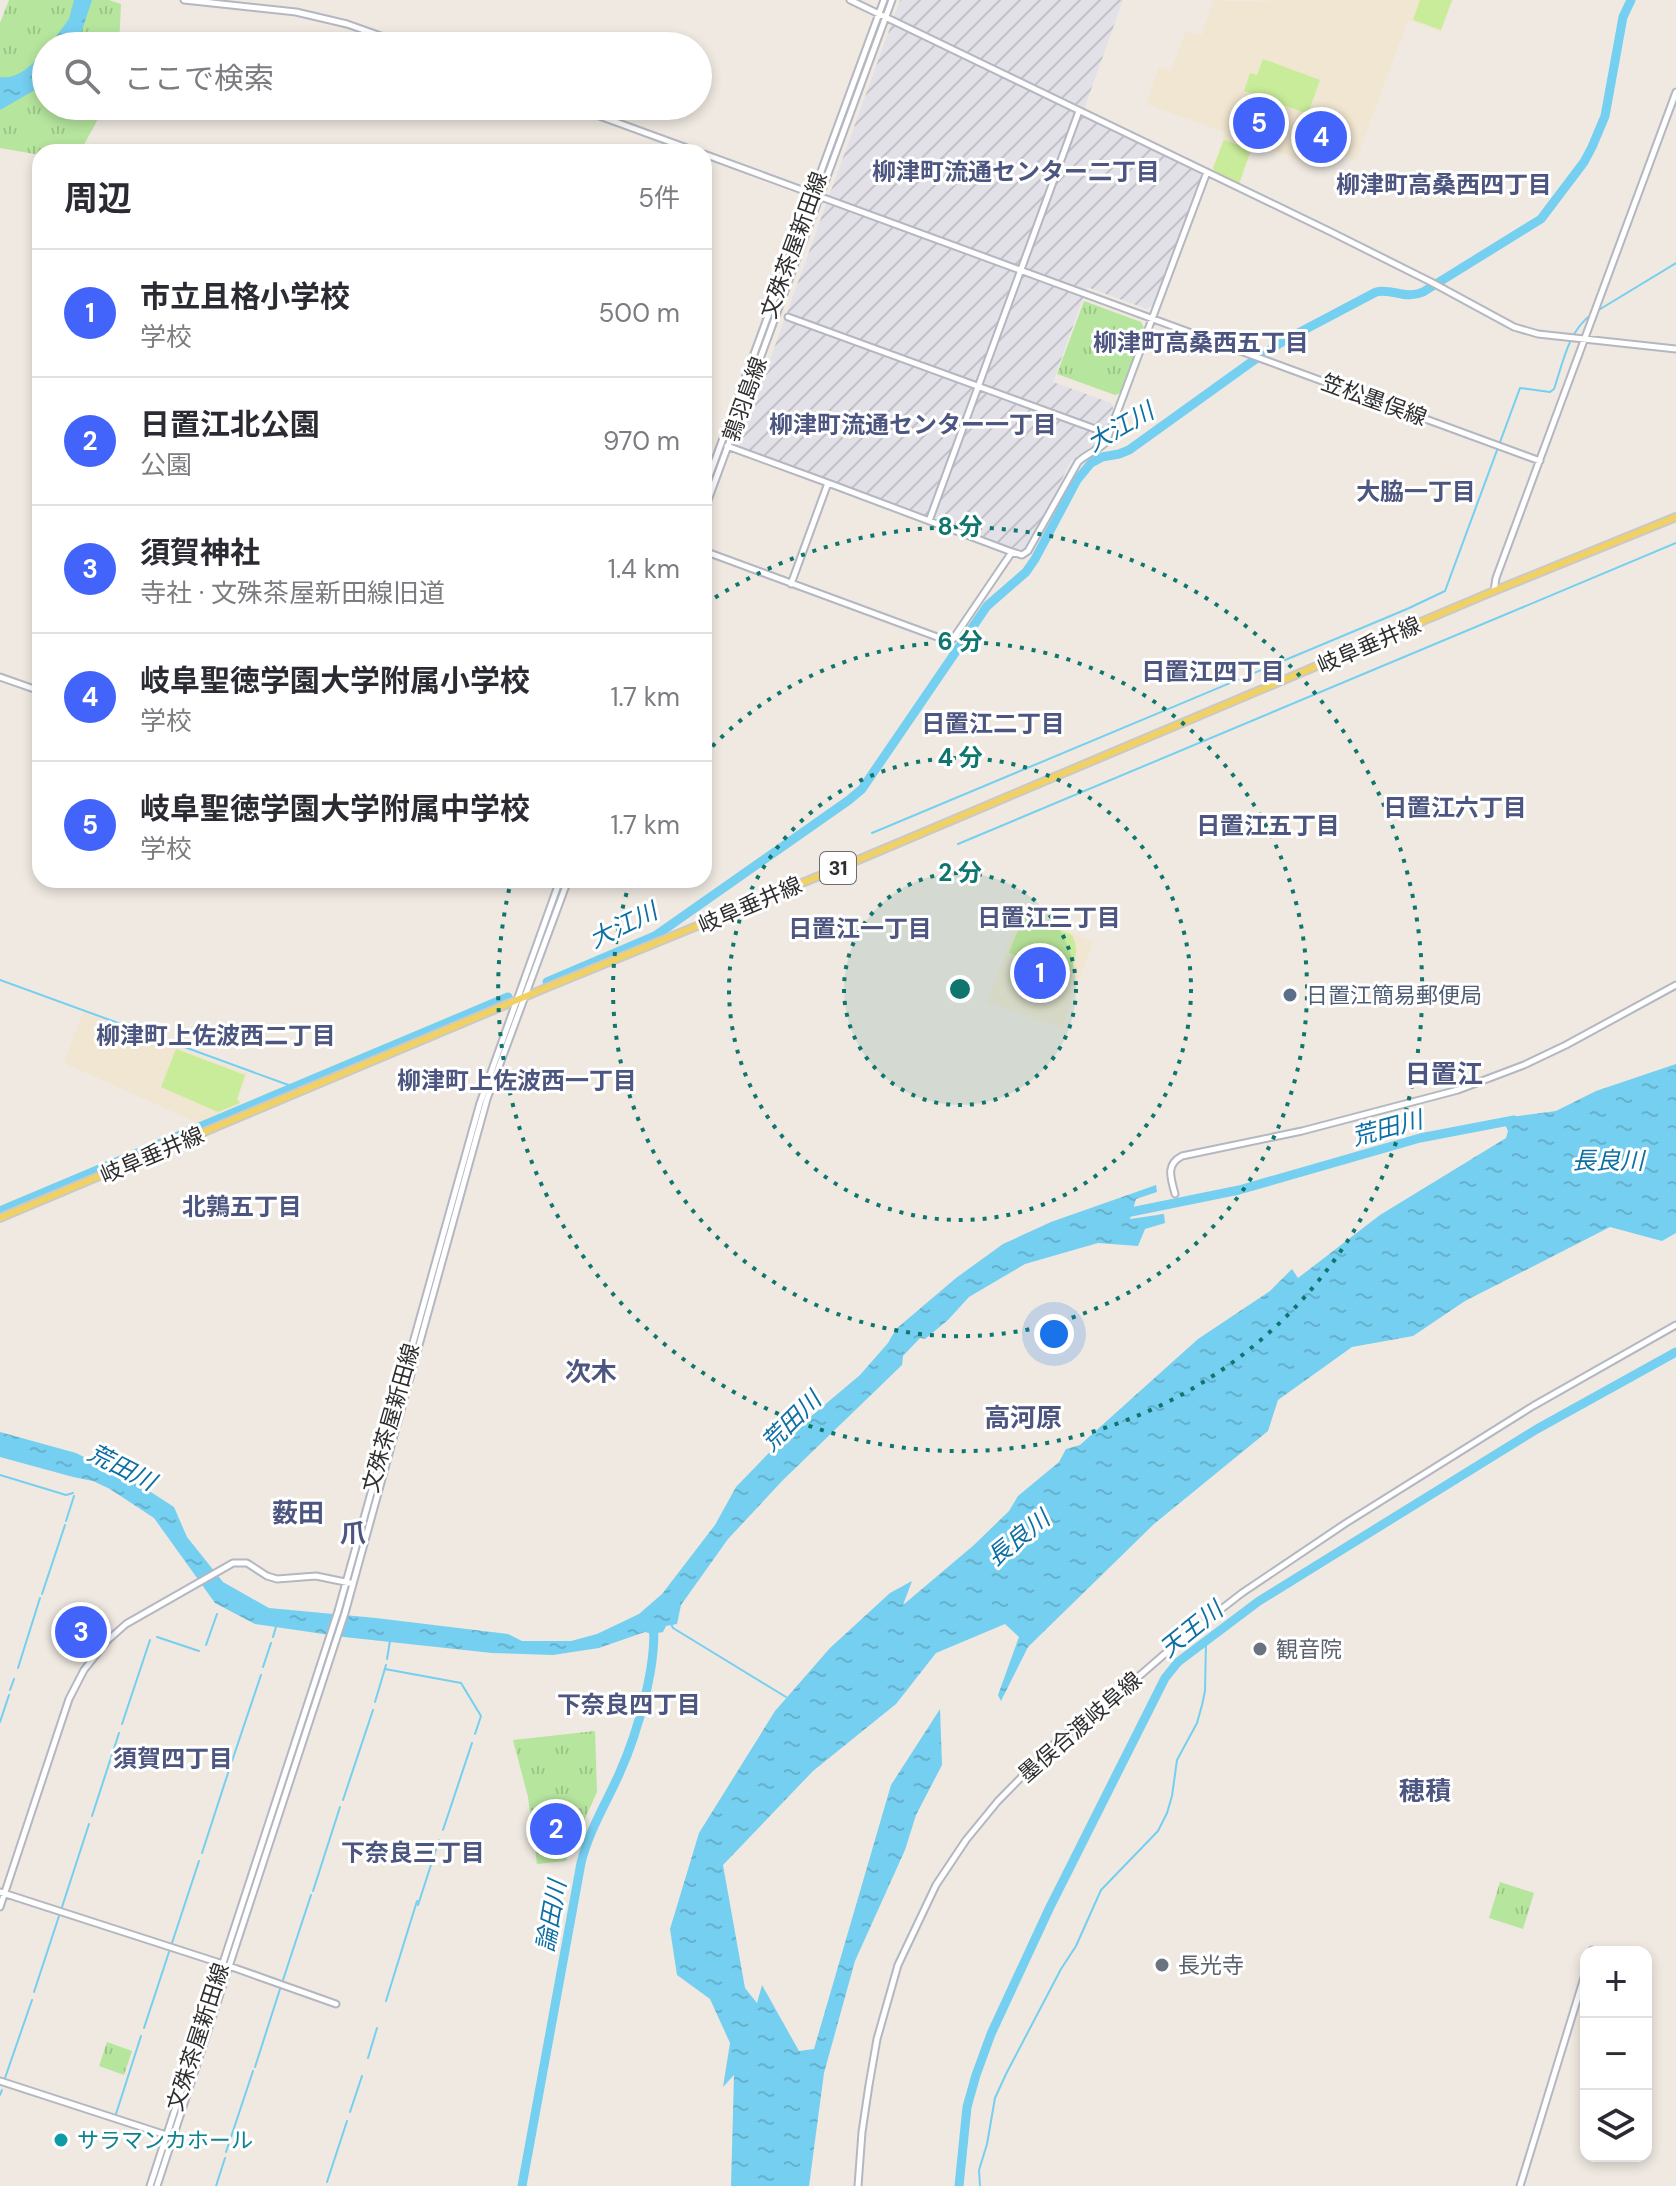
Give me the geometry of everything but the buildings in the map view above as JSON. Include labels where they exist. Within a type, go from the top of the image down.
[{"type":"main road","points":[[184,0],[234,2],[286,10],[370,32]]},
{"type":"main road","points":[[850,0],[1431,282],[1505,323],[1525,331],[1676,349]]},
{"type":"main road","name":"文殊茶屋新田線","points":[[712,472],[882,16],[884,0]]},
{"type":"main road","points":[[820,197],[882,16],[892,0]]},
{"type":"main road","points":[[1494,591],[1496,578],[1676,92]]},
{"type":"main road","points":[[929,521],[1079,111]]},
{"type":"main road","points":[[610,120],[676,144]]},
{"type":"main road","name":"笠松墨俣線","points":[[712,157],[1540,461]]},
{"type":"main road","points":[[724,445],[1022,555],[1028,551],[1078,462],[1103,446],[1109,434],[1207,172]]},
{"type":"main road","name":"鶉羽島線","points":[[712,485],[724,445],[820,197]]},
{"type":"main road","points":[[788,317],[1109,434]]},
{"type":"main road","points":[[791,584],[828,483]]},
{"type":"main road","name":"岐阜垂井線","points":[[0,1218],[1676,517]]},
{"type":"main road","points":[[712,554],[948,641],[953,639],[1012,552]]},
{"type":"main road","points":[[0,677],[32,688]]},
{"type":"main road","name":"文殊茶屋新田線","points":[[226,1965],[334,1651],[353,1572],[372,1518],[487,1099],[557,888]]},
{"type":"main road","points":[[520,1001],[565,888]]},
{"type":"main road","points":[[1175,1194],[1171,1166],[1182,1156],[1302,1131],[1469,1086],[1566,1045],[1676,985]]},
{"type":"main road","name":"文殊茶屋新田線","points":[[353,1572],[364,1516],[480,1103],[520,1001]]},
{"type":"main road","name":"墨俣合渡岐阜線","points":[[858,2186],[862,2132],[877,2039],[898,1965],[936,1885],[966,1840],[1008,1791],[1057,1741],[1089,1719],[1225,1605],[1281,1565],[1533,1406],[1676,1325]]},
{"type":"main road","points":[[0,1907],[2,1893],[69,1699],[84,1670],[108,1640],[126,1624],[233,1563],[241,1562],[277,1579],[316,1576],[350,1583]]},
{"type":"main road","name":"文殊茶屋新田線","points":[[157,2186],[170,2136],[326,1650],[342,1612]]},
{"type":"main road","points":[[2,1893],[336,2004]]},
{"type":"main road","points":[[1520,2186],[1580,1991]]},
{"type":"main road","points":[[0,2081],[170,2136]]},
{"type":"main road","name":"文殊茶屋新田線","points":[[150,2186],[170,2136]]},
{"type":"shaded area","points":[[900,0],[1123,0],[1082,115],[1203,174],[1154,305],[1147,309],[1087,287],[1053,382],[1111,403],[1114,410],[1102,440],[1071,461],[1027,549],[1019,552],[738,448]]},
{"type":"shaded area","points":[[1214,0],[1453,0],[1441,32],[1408,20],[1356,160],[1325,149],[1319,166],[1254,144],[1239,184],[1213,168],[1225,132],[1146,104],[1159,67],[1171,71],[1186,31],[1201,36]]},
{"type":"shaded area","points":[[1020,913],[1091,941],[1063,1028],[987,1002]]},
{"type":"shaded area","points":[[83,1012],[248,1073],[238,1099],[241,1104],[198,1123],[64,1063]]},
{"type":"green space","points":[[9,0],[109,0],[121,4],[120,32],[32,32],[32,120],[97,120],[84,144],[32,144],[32,154],[0,148],[0,23]]},
{"type":"green space","points":[[1420,0],[1452,0],[1441,30],[1413,20]]},
{"type":"green space","points":[[1263,59],[1320,80],[1308,114],[1244,91],[1250,73],[1257,75]]},
{"type":"green space","points":[[1224,140],[1245,147],[1250,152],[1239,184],[1213,168]]},
{"type":"green space","points":[[1084,301],[1141,322],[1145,330],[1122,392],[1115,395],[1057,374]]},
{"type":"green space","points":[[1024,915],[1072,935],[1076,955],[1068,975],[1009,953]]},
{"type":"green space","points":[[176,1049],[245,1075],[237,1099],[240,1103],[218,1112],[161,1087]]},
{"type":"green space","points":[[595,1731],[597,1792],[566,1861],[537,1864],[528,1797],[513,1740]]},
{"type":"green space","points":[[1500,1882],[1534,1893],[1523,1929],[1489,1918]]},
{"type":"green space","points":[[107,2042],[132,2051],[124,2075],[99,2066]]},
{"type":"water","points":[[74,0],[92,0],[81,32],[59,32],[69,19]]},
{"type":"water","points":[[31,65],[32,92],[0,110],[0,77],[14,76]]},
{"type":"water","name":"長良川","points":[[1676,1064],[1676,1233],[1662,1241],[1610,1227],[1465,1301],[1413,1336],[1352,1347],[1278,1400],[1268,1431],[1154,1524],[1028,1647],[1001,1701],[998,1695],[1019,1637],[1005,1624],[936,1653],[896,1704],[813,1771],[723,1865],[745,1988],[757,2003],[762,1985],[799,2051],[814,2049],[891,1785],[940,1709],[942,1765],[916,1815],[905,1850],[855,1961],[824,2073],[809,2186],[731,2186],[734,2075],[723,2087],[730,2043],[710,1999],[677,1975],[670,1929],[699,1833],[775,1711],[830,1648],[890,1593],[912,1581],[903,1605],[974,1545],[1009,1511],[1018,1496],[1059,1462],[1066,1449],[1080,1445],[1198,1339],[1270,1291],[1292,1269],[1298,1278],[1380,1215],[1506,1138],[1508,1131],[1502,1118],[1556,1111],[1596,1091]]},
{"type":"water","points":[[1156,1185],[1157,1192],[1136,1199],[1130,1219],[1164,1214],[1165,1223],[1145,1229],[1138,1246],[1098,1243],[1025,1264],[969,1297],[948,1320],[925,1339],[920,1338],[903,1356],[902,1365],[783,1480],[728,1539],[681,1605],[677,1624],[666,1626],[663,1632],[645,1632],[599,1648],[553,1655],[492,1653],[255,1624],[215,1603],[154,1518],[110,1489],[93,1481],[0,1457],[0,1432],[76,1453],[143,1487],[174,1507],[187,1537],[223,1582],[269,1608],[508,1634],[522,1641],[571,1641],[597,1634],[639,1614],[662,1594],[715,1525],[736,1487],[795,1426],[860,1375],[896,1329],[956,1278],[1003,1244],[1051,1222]]},
{"type":"waterway","name":"大江川","points":[[547,982],[655,936],[862,789],[987,606],[1026,572],[1077,480],[1091,463],[1129,450],[1285,340],[1376,292],[1411,295],[1423,292],[1541,219],[1584,162],[1605,116],[1623,17],[1631,0]]},
{"type":"waterway","points":[[1597,311],[1676,263]]},
{"type":"waterway","points":[[872,833],[1445,591],[1520,388],[1550,392],[1554,389],[1572,338],[1592,314]]},
{"type":"waterway","points":[[958,844],[1676,543]]},
{"type":"waterway","points":[[0,980],[294,1087]]},
{"type":"waterway","name":"大江川","points":[[0,1211],[508,997]]},
{"type":"waterway","name":"荒田川","points":[[1121,1214],[1239,1190],[1420,1138],[1514,1120]]},
{"type":"waterway","name":"天王川","points":[[959,2186],[967,2107],[991,2034],[1049,1909],[1165,1678],[1178,1662],[1259,1601],[1537,1429],[1676,1352]]},
{"type":"waterway","points":[[0,1475],[66,1495],[73,1493]]},
{"type":"waterway","points":[[66,1521],[74,1496]]},
{"type":"waterway","points":[[42,1594],[65,1525]]},
{"type":"waterway","points":[[18,1668],[40,1598]]},
{"type":"waterway","points":[[206,1645],[217,1614]]},
{"type":"waterway","name":"論田川","points":[[522,2186],[581,1863],[593,1828],[627,1756],[639,1719],[652,1657],[653,1622]]},
{"type":"waterway","points":[[671,1624],[786,1697]]},
{"type":"waterway","points":[[273,1637],[276,1627]]},
{"type":"waterway","points":[[157,1637],[199,1651]]},
{"type":"waterway","points":[[122,1724],[150,1640]]},
{"type":"waterway","points":[[387,1659],[390,1641]]},
{"type":"waterway","points":[[980,2186],[979,2170],[995,2098],[1006,2074],[1076,1946],[1101,1890],[1158,1831],[1167,1813],[1177,1760],[1197,1723],[1202,1705],[1206,1641]]},
{"type":"waterway","points":[[263,1667],[271,1643]]},
{"type":"waterway","points":[[375,1702],[386,1665]]},
{"type":"waterway","points":[[385,1669],[461,1683],[481,1716],[475,1734]]},
{"type":"waterway","points":[[232,1761],[261,1675]]},
{"type":"waterway","points":[[10,1690],[14,1679]]},
{"type":"waterway","points":[[0,1722],[9,1695]]},
{"type":"waterway","points":[[343,1800],[373,1710]]},
{"type":"waterway","points":[[92,1816],[119,1733]]},
{"type":"waterway","points":[[443,1830],[472,1743]]},
{"type":"waterway","points":[[202,1853],[229,1770]]},
{"type":"waterway","points":[[313,1891],[340,1807]]},
{"type":"waterway","points":[[62,1907],[89,1824]]},
{"type":"waterway","points":[[418,1905],[439,1840]]},
{"type":"waterway","points":[[172,1943],[199,1861]]},
{"type":"waterway","points":[[283,1980],[311,1895]]},
{"type":"waterway","points":[[386,2001],[417,1901]]},
{"type":"waterway","points":[[34,1992],[59,1916]]},
{"type":"waterway","points":[[144,2028],[169,1952]]},
{"type":"waterway","points":[[255,2067],[280,1989]]},
{"type":"waterway","points":[[5,2078],[32,2000]]},
{"type":"waterway","points":[[368,2058],[377,2028]]},
{"type":"waterway","points":[[116,2114],[141,2036]]},
{"type":"waterway","points":[[226,2152],[253,2071]]},
{"type":"waterway","points":[[350,2112],[362,2076]]},
{"type":"waterway","points":[[0,2095],[2,2090]]},
{"type":"waterway","points":[[327,2182],[347,2121]]},
{"type":"waterway","points":[[216,2186],[225,2158]]},
{"type":"place","name":"岐阜聖徳学園大学附属中学校","points":[[1259,123]]},
{"type":"place","name":"岐阜聖徳学園大学附属小学校","points":[[1321,137]]},
{"type":"place","name":"市立且格小学校","points":[[1040,973]]},
{"type":"place","name":"日置江簡易郵便局","points":[[1290,995]]},
{"type":"place","name":"須賀神社","points":[[81,1632]]},
{"type":"place","name":"観音院","points":[[1260,1649]]},
{"type":"place","name":"日置江北公園","points":[[556,1829]]},
{"type":"place","name":"長光寺","points":[[1162,1965]]},
{"type":"place","name":"サラマンカホール","points":[[61,2140]]},
{"type":"district","name":"柳津町流通センター二丁目","points":[[1016,171]]},
{"type":"district","name":"柳津町高桑西四丁目","points":[[1444,184]]},
{"type":"district","name":"柳津町高桑西五丁目","points":[[1201,342]]},
{"type":"district","name":"柳津町流通センター一丁目","points":[[913,424]]},
{"type":"district","name":"大脇一丁目","points":[[1416,491]]},
{"type":"district","name":"日置江四丁目","points":[[1213,671]]},
{"type":"district","name":"日置江二丁目","points":[[993,723]]},
{"type":"district","name":"日置江六丁目","points":[[1455,807]]},
{"type":"district","name":"日置江五丁目","points":[[1268,825]]},
{"type":"district","name":"日置江三丁目","points":[[1049,917]]},
{"type":"district","name":"日置江一丁目","points":[[860,928]]},
{"type":"district","name":"柳津町上佐波西二丁目","points":[[216,1035]]},
{"type":"district","name":"日置江","points":[[1444,1074]]},
{"type":"district","name":"柳津町上佐波西一丁目","points":[[517,1080]]},
{"type":"district","name":"北鶉五丁目","points":[[242,1206]]},
{"type":"district","name":"次木","points":[[591,1372]]},
{"type":"district","name":"高河原","points":[[1023,1418]]},
{"type":"district","name":"薮田","points":[[298,1513]]},
{"type":"district","name":"爪","points":[[353,1533]]},
{"type":"district","name":"下奈良四丁目","points":[[629,1704]]},
{"type":"district","name":"須賀四丁目","points":[[173,1758]]},
{"type":"district","name":"穂積","points":[[1425,1791]]},
{"type":"district","name":"下奈良三丁目","points":[[413,1852]]}]
